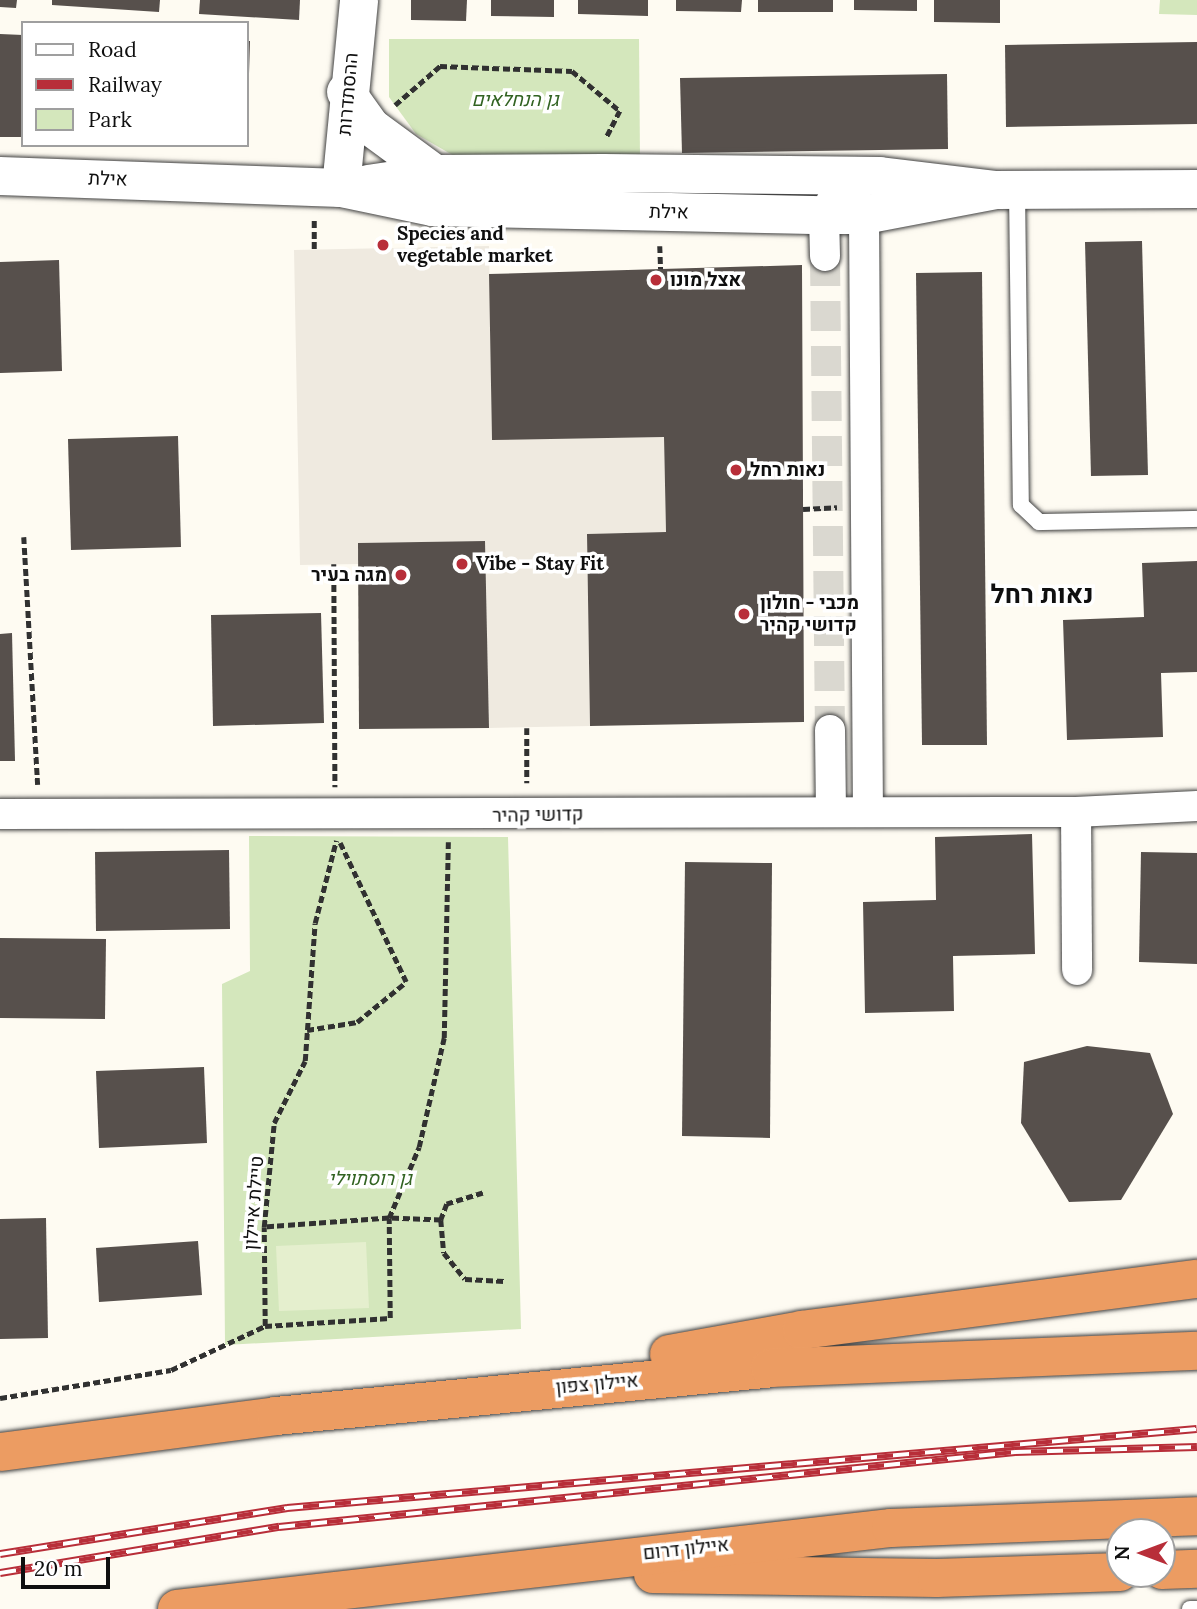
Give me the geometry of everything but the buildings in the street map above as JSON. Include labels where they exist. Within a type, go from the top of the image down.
[{"type":"highway","points":[[373,1408],[802,1330],[1197,1279]]},
{"type":"highway","name":"איילון צפון","points":[[0,1452],[373,1408],[770,1368],[1197,1351]]},
{"type":"highway","name":"איילון דרום","points":[[177,1609],[479,1571],[891,1528],[1197,1516]]},
{"type":"highway","points":[[1176,1570],[1197,1569]]},
{"type":"highway","points":[[479,1571],[937,1578],[1106,1572]]},
{"type":"street","name":"ההסתדרות","points":[[341,188],[346,92],[359,0]]},
{"type":"street","points":[[346,92],[371,127],[435,174]]},
{"type":"street","name":"אילת","points":[[341,188],[435,174],[603,173],[844,175],[1007,190],[1197,189]]},
{"type":"street","points":[[825,256],[824,215],[844,175]]},
{"type":"street","points":[[844,175],[864,215],[868,812]]},
{"type":"street","name":"אילת","points":[[0,176],[341,188],[433,206],[824,215],[864,215],[1007,190]]},
{"type":"street","points":[[830,730],[831,812]]},
{"type":"street","name":"קדושי קהיר","points":[[0,814],[337,825],[449,816],[1076,812],[1197,806]]},
{"type":"street","points":[[1076,812],[1077,970]]},
{"type":"lane","points":[[1007,190],[1021,505],[1039,522],[1197,519]]},
{"type":"lane","points":[[1190,1609],[1197,1609]]},
{"type":"path","points":[[371,127],[440,66],[572,71],[620,111],[602,146],[603,173]]},
{"type":"path","points":[[24,537],[40,814]]},
{"type":"path","points":[[307,1030],[357,1023],[406,982],[337,825],[334,564]]},
{"type":"path","points":[[527,728],[528,816]]},
{"type":"path","points":[[0,1398],[171,1370],[265,1326],[390,1318],[389,1218],[419,1147],[444,1038],[449,816]]},
{"type":"path","name":"טיילת איילון","points":[[265,1326],[264,1227],[274,1123],[304,1060],[316,923],[337,825]]},
{"type":"path","points":[[483,1192],[447,1203],[441,1220],[444,1253],[466,1279],[504,1281]]},
{"type":"path","points":[[264,1227],[389,1218],[441,1220]]},
{"type":"green space","points":[[1160,0],[1197,0],[1197,15],[1159,14]]},
{"type":"green space","name":"גן הנחלאים","points":[[389,39],[639,39],[640,160],[463,161],[416,134],[389,97]]},
{"type":"green space","name":"גן רוסתוילי","points":[[249,836],[508,837],[521,1329],[225,1345],[222,984],[250,971]]},
{"type":"green space","points":[[366,1242],[369,1308],[279,1311],[276,1246]]},
{"type":"shaded area","points":[[489,246],[492,439],[664,437],[666,532],[587,534],[590,726],[489,728],[485,541],[359,543],[359,564],[300,565],[294,250]]},
{"type":"tunnel","points":[[825,256],[830,730]]},
{"type":"railway","points":[[0,1554],[287,1508],[1197,1429]]},
{"type":"railway","points":[[0,1573],[279,1527],[1015,1452],[1197,1447]]},
{"type":"place","name":"Species and vegetable market","points":[[383,245]]},
{"type":"place","name":"אצל מונו","points":[[656,280]]},
{"type":"place","name":"נאות רחל","points":[[736,470]]},
{"type":"place","name":"Vibe - Stay Fit","points":[[462,564]]},
{"type":"place","name":"מגה בעיר","points":[[401,575]]},
{"type":"place","name":"מכבי - חולון קדושי קהיר","points":[[744,614]]},
{"type":"district","name":"נאות רחל","points":[[1042,594]]}]
